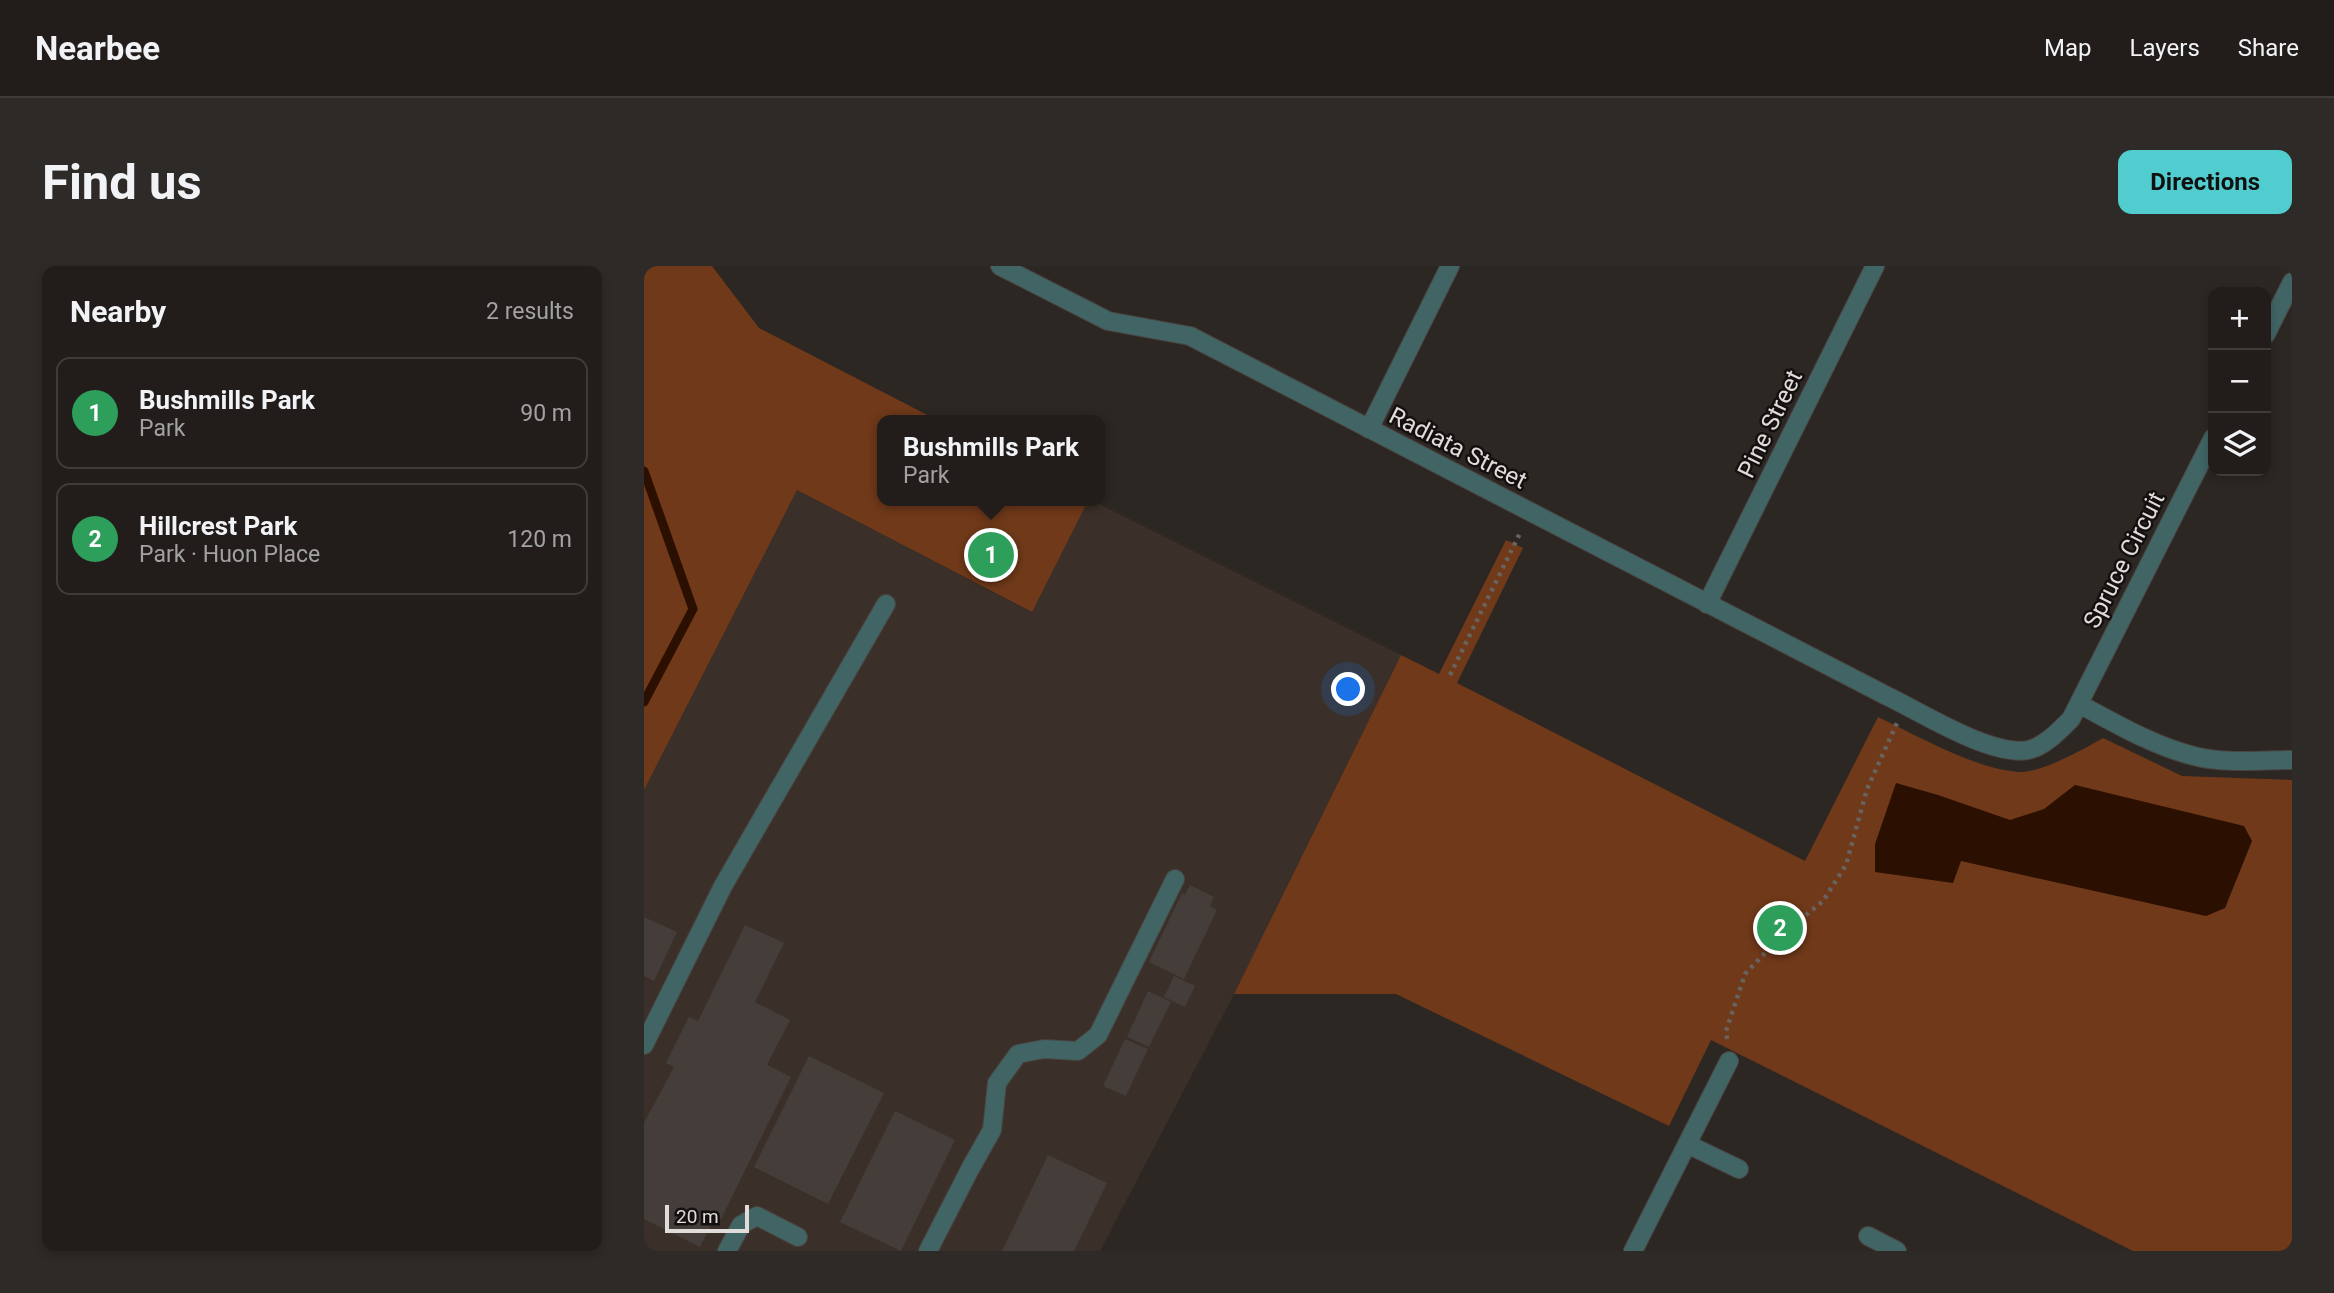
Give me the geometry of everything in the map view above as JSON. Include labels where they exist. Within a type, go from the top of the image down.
[{"type":"street","points":[[1369,429],[1450,266]]},
{"type":"street","name":"Pine Street","points":[[1707,604],[1875,266]]},
{"type":"street","name":"Radiata Street","points":[[1006,267],[1108,321],[1190,336],[1887,696]]},
{"type":"street","points":[[2271,324],[2292,282]]},
{"type":"street","name":"Spruce Circuit","points":[[1887,696],[1976,740],[2005,749],[2029,750],[2051,738],[2071,719],[2208,448]]},
{"type":"street","points":[[644,1045],[723,886],[886,604]]},
{"type":"street","points":[[2078,704],[2153,742],[2193,756],[2223,761],[2292,760]]},
{"type":"street","points":[[928,1251],[992,1130],[997,1083],[1018,1054],[1044,1049],[1077,1051],[1098,1035],[1175,878]]},
{"type":"street","points":[[1633,1251],[1729,1061]]},
{"type":"street","points":[[1686,1144],[1739,1169]]},
{"type":"street","points":[[727,1251],[741,1225],[757,1216],[798,1237]]},
{"type":"street","points":[[1868,1237],[1897,1251]]},
{"type":"path","points":[[1450,675],[1530,513]]},
{"type":"path","points":[[1729,1061],[1726,1031],[1745,974],[1783,934],[1824,901],[1846,865],[1867,789],[1905,704]]},
{"type":"shaded area","points":[[644,266],[712,266],[759,328],[927,415],[877,415],[877,506],[1085,506],[1032,612],[797,490],[644,790]]},
{"type":"shaded area","points":[[797,490],[1031,612],[1085,506],[1103,506],[1401,655],[1234,994],[1100,1251],[644,1251],[644,790]]},
{"type":"shaded area","points":[[1506,540],[1523,548],[1457,683],[1805,861],[1878,717],[1947,751],[2002,770],[2019,772],[2039,769],[2103,738],[2182,776],[2292,780],[2292,1251],[2133,1251],[1711,1040],[1669,1126],[1396,994],[1234,994],[1401,655],[1439,674]]},
{"type":"shaded area","points":[[1896,783],[2010,820],[2044,809],[2075,785],[2244,826],[2252,841],[2225,908],[2206,916],[1961,861],[1953,883],[1875,872],[1875,844]]},
{"type":"building","points":[[1190,885],[1214,897],[1210,906],[1217,910],[1184,979],[1149,962],[1182,893],[1185,895]]},
{"type":"building","points":[[644,917],[677,932],[654,981],[644,976]]},
{"type":"building","points":[[745,925],[784,943],[755,1002],[790,1020],[767,1065],[791,1077],[721,1219],[715,1217],[700,1247],[644,1219],[644,1123],[674,1067],[666,1063],[689,1017],[698,1021]]},
{"type":"building","points":[[1174,976],[1195,986],[1185,1007],[1164,997]]},
{"type":"building","points":[[1148,991],[1171,1002],[1149,1047],[1127,1037]]},
{"type":"building","points":[[1125,1039],[1148,1049],[1126,1096],[1103,1086]]},
{"type":"building","points":[[809,1056],[884,1093],[828,1204],[754,1167]]},
{"type":"building","points":[[895,1111],[955,1140],[901,1251],[840,1222]]},
{"type":"building","points":[[1048,1155],[1107,1183],[1074,1251],[1002,1251]]},
{"type":"waterway","points":[[644,471],[693,609],[644,702]]},
{"type":"place","name":"Bushmills Park","points":[[991,555]]},
{"type":"place","name":"Hillcrest Park","points":[[1780,928]]}]
